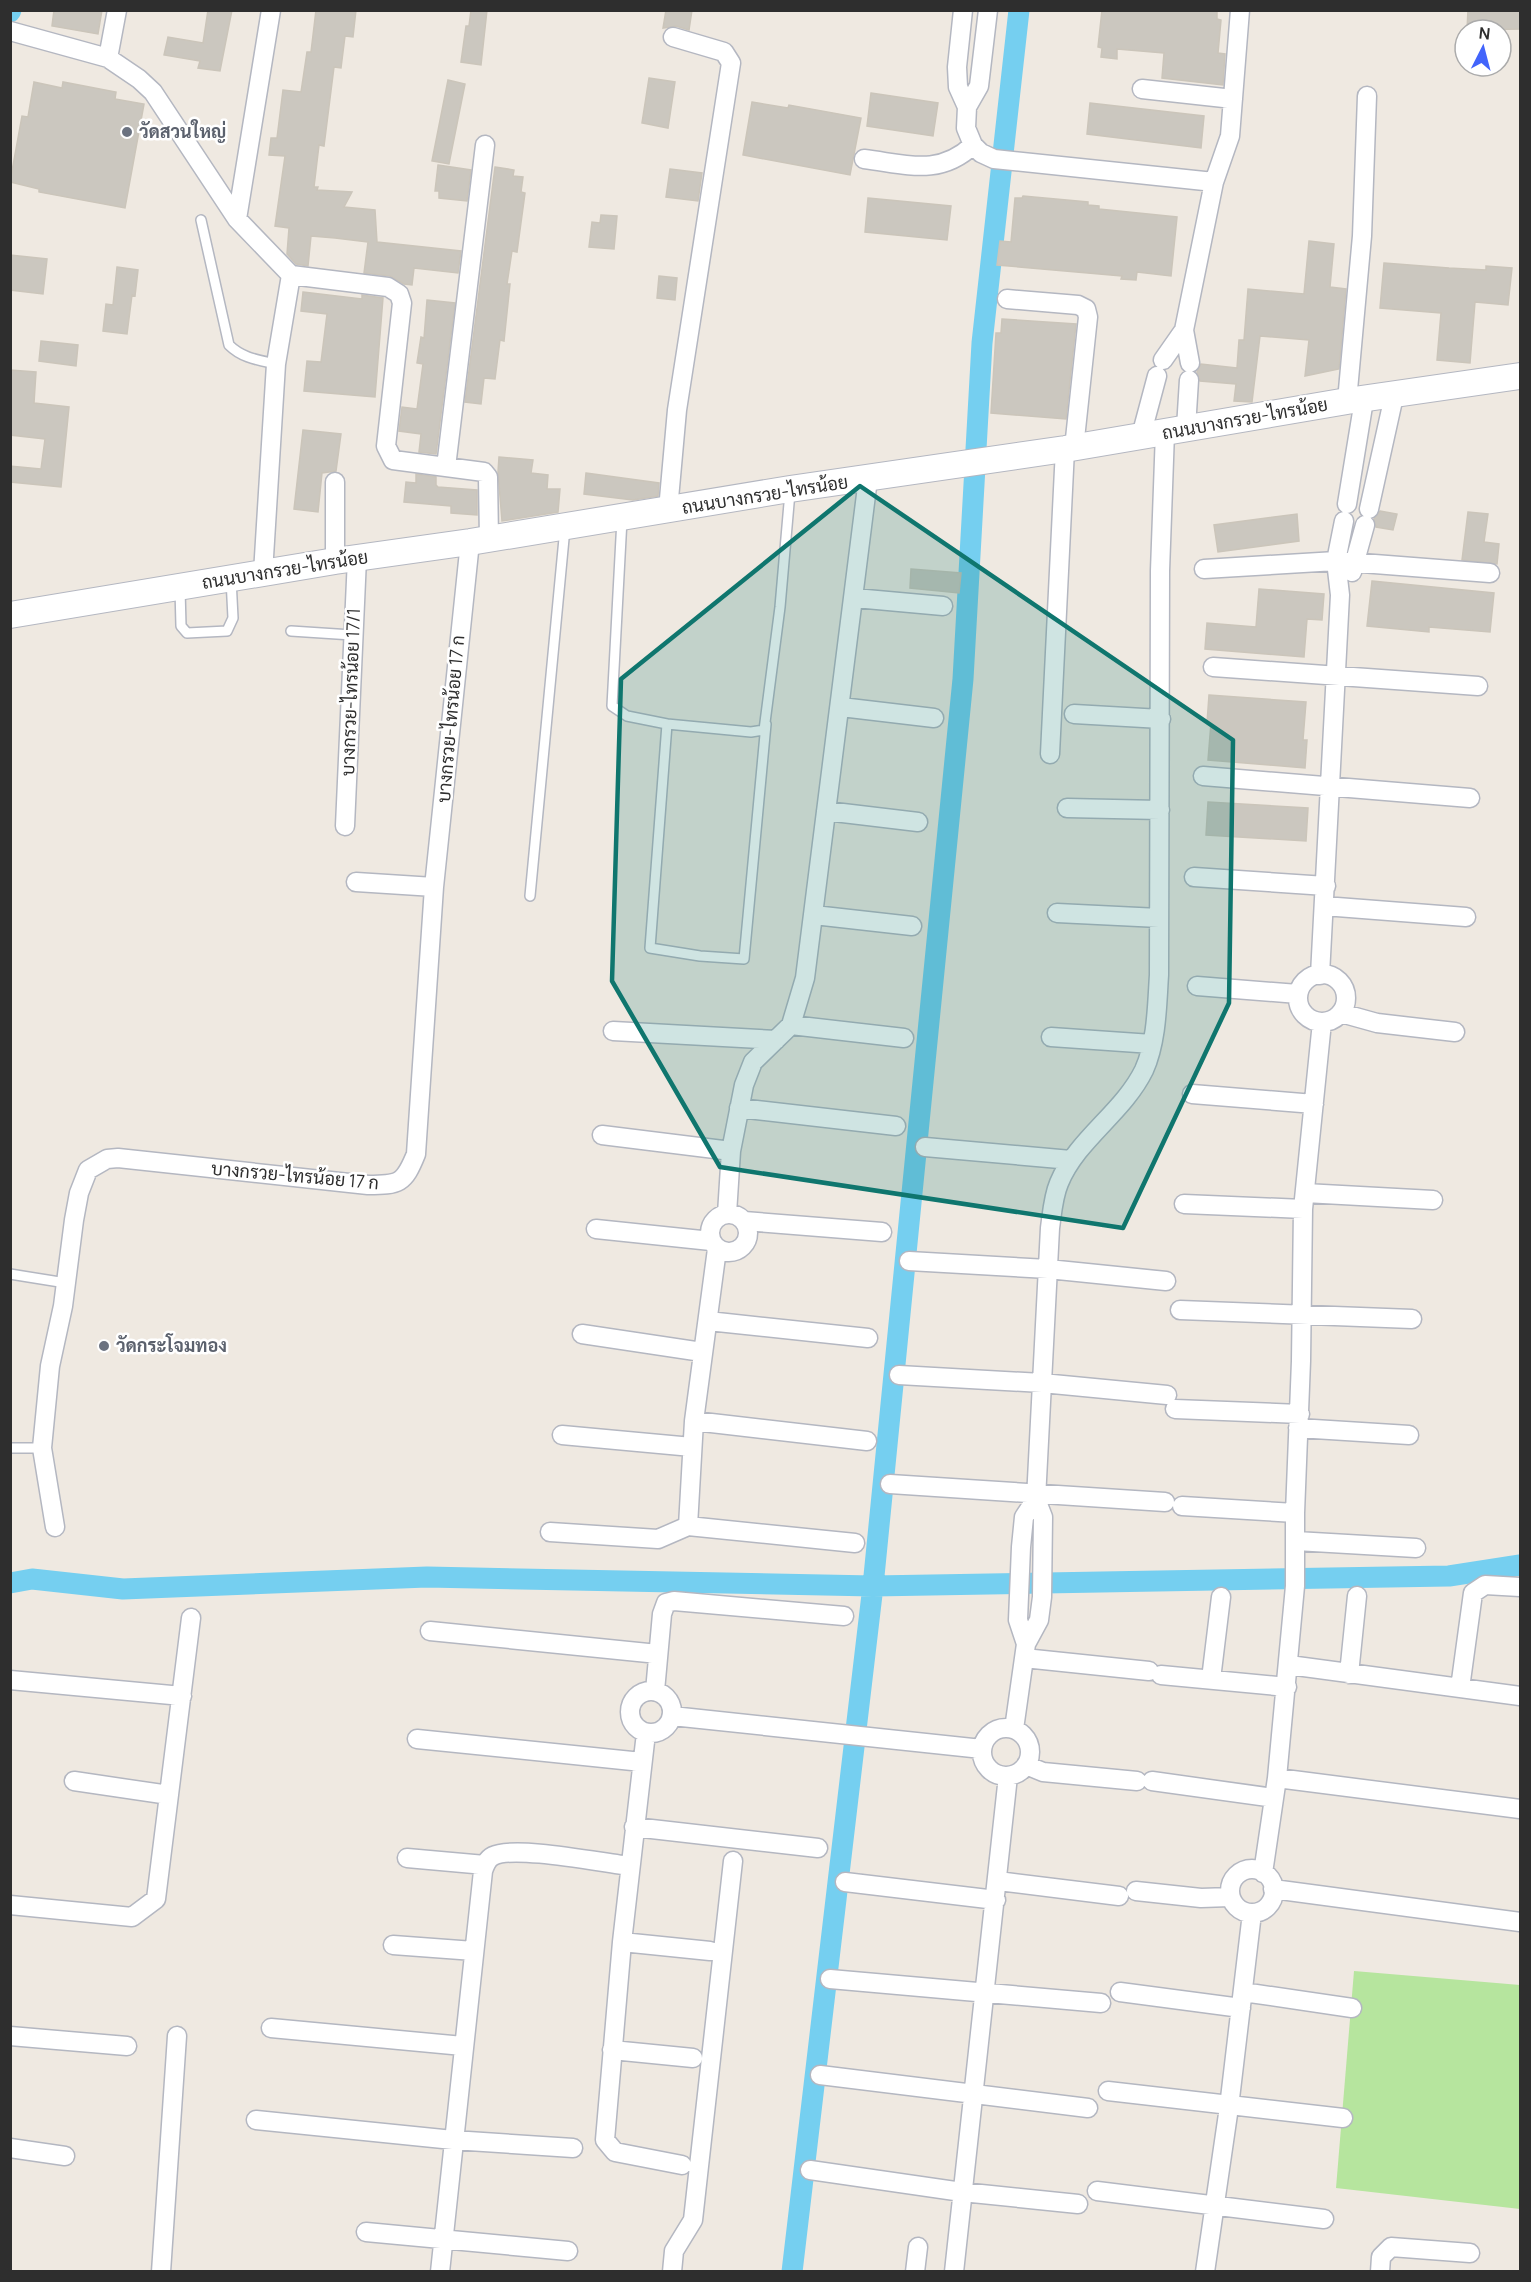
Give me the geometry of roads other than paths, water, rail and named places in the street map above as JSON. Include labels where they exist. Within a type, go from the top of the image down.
[{"type":"main road","name":"ถนนบางกรวย-ไทรน้อย","points":[[10,615],[790,489],[1021,456],[1521,376]]},
{"type":"street","points":[[108,58],[117,10]]},
{"type":"street","points":[[237,219],[271,10]]},
{"type":"street","points":[[963,10],[958,87],[967,107],[966,128],[973,145],[981,153],[1003,160],[1214,182]]},
{"type":"street","points":[[967,107],[979,86],[988,10]]},
{"type":"street","points":[[1164,432],[1190,371],[1184,330],[1214,182],[1230,136],[1240,10]]},
{"type":"street","points":[[16,33],[108,58],[139,78],[153,92],[237,219],[291,275],[276,364],[263,573]]},
{"type":"street","points":[[668,510],[677,410],[730,63],[724,52],[673,37]]},
{"type":"street","points":[[1142,89],[1233,99]]},
{"type":"street","points":[[1320,975],[1340,595],[1336,561],[1345,512],[1355,401],[1367,96]]},
{"type":"street","points":[[446,467],[485,145]]},
{"type":"street","points":[[864,159],[924,166],[944,164],[959,159],[973,145]]},
{"type":"street","name":"บางกรวย-ไทรน้อย 17 ก","points":[[56,1527],[42,1448],[50,1366],[66,1283],[79,1193],[88,1170],[107,1159],[368,1185],[395,1185],[408,1174],[416,1154],[434,887],[488,477],[479,471],[393,460],[386,446],[401,297],[388,287],[291,275]]},
{"type":"street","points":[[1007,298],[1078,305],[1086,309],[1088,317],[1069,448],[1050,754]]},
{"type":"street","points":[[1014,1729],[1025,1651],[1039,1620],[1042,1597],[1043,1517],[1036,1496],[1050,1228],[1058,1185],[1071,1160],[1128,1096],[1144,1069],[1152,1044],[1159,975],[1160,918],[1160,571],[1164,432],[1160,368],[1184,330]]},
{"type":"street","points":[[1340,595],[1356,562],[1394,396]]},
{"type":"street","points":[[596,1229],[714,1245],[725,1252],[735,1252],[747,1239],[748,1229],[736,1217],[731,1151],[739,1108],[753,1062],[791,1025],[805,978],[855,598],[868,479]]},
{"type":"street","name":"บางกรวย-ไทรน้อย 17/1","points":[[335,482],[346,560],[352,635],[345,826]]},
{"type":"street","points":[[1204,569],[1336,561],[1490,573]]},
{"type":"street","points":[[855,598],[943,606]]},
{"type":"street","points":[[1213,667],[1479,686]]},
{"type":"street","points":[[840,707],[934,718]]},
{"type":"street","points":[[1074,714],[1161,719]]},
{"type":"street","points":[[1203,776],[1329,784],[1470,798]]},
{"type":"street","points":[[1067,808],[1160,810]]},
{"type":"street","points":[[826,811],[918,822]]},
{"type":"street","points":[[1194,877],[1326,886]]},
{"type":"street","points":[[356,882],[434,887]]},
{"type":"street","points":[[1324,906],[1466,917]]},
{"type":"street","points":[[1057,913],[1160,918]]},
{"type":"street","points":[[814,915],[912,927]]},
{"type":"street","points":[[1320,975],[1331,976],[1340,982],[1345,992],[1346,1003],[1341,1013],[1333,1020],[1322,1022],[1311,1020],[1303,1013],[1298,994],[1302,984],[1320,975]]},
{"type":"street","points":[[1197,986],[1298,994]]},
{"type":"street","points":[[1341,1013],[1377,1023],[1455,1032]]},
{"type":"street","points":[[1263,1873],[1277,1778],[1295,1587],[1294,1513],[1299,1421],[1304,1201],[1322,1022]]},
{"type":"street","points":[[791,1025],[904,1038]]},
{"type":"street","points":[[613,1031],[776,1040]]},
{"type":"street","points":[[1051,1037],[1152,1044]]},
{"type":"street","points":[[1192,1094],[1314,1104]]},
{"type":"street","points":[[739,1108],[896,1126]]},
{"type":"street","points":[[602,1135],[731,1151]]},
{"type":"street","points":[[926,1147],[1071,1160]]},
{"type":"street","points":[[1184,1204],[1433,1200]]},
{"type":"street","points":[[687,1526],[694,1421],[708,1321],[714,1245],[709,1232],[712,1223],[736,1217],[882,1233]]},
{"type":"street","points":[[909,1261],[1048,1269],[1166,1281]]},
{"type":"street","points":[[1180,1310],[1412,1319]]},
{"type":"street","points":[[708,1321],[868,1338]]},
{"type":"street","points":[[582,1334],[702,1352]]},
{"type":"street","points":[[899,1375],[1042,1383],[1409,1435]]},
{"type":"street","points":[[694,1421],[867,1441]]},
{"type":"street","points":[[562,1435],[692,1448]]},
{"type":"street","points":[[890,1484],[1294,1513]]},
{"type":"street","points":[[1025,1651],[1018,1620],[1021,1547],[1024,1517],[1036,1496]]},
{"type":"street","points":[[550,1532],[658,1539],[687,1526],[855,1543]]},
{"type":"street","points":[[1296,1541],[1416,1548]]},
{"type":"street","points":[[1460,1688],[1473,1593],[1485,1585],[1521,1587]]},
{"type":"street","points":[[1349,1674],[1357,1596]]},
{"type":"street","points":[[1211,1679],[1221,1597]]},
{"type":"street","points":[[655,1691],[663,1607],[674,1601],[844,1616]]},
{"type":"street","points":[[10,1905],[132,1917],[156,1899],[191,1618]]},
{"type":"street","points":[[430,1631],[658,1654]]},
{"type":"street","points":[[1025,1651],[1155,1673],[1287,1687]]},
{"type":"street","points":[[1289,1665],[1521,1696]]},
{"type":"street","points":[[10,1680],[182,1696]]},
{"type":"street","points":[[655,1691],[669,1700],[672,1716],[663,1730],[646,1733],[633,1724],[629,1708],[639,1694],[655,1691]]},
{"type":"street","points":[[672,1716],[982,1749]]},
{"type":"street","points":[[1014,1729],[1026,1738],[1029,1744],[1029,1758],[1026,1765],[1008,1776],[1001,1775],[989,1768],[982,1756],[982,1749],[993,1731],[1014,1729]]},
{"type":"street","points":[[646,1733],[622,1942],[605,2135],[607,2145],[615,2152],[682,2165]]},
{"type":"street","points":[[417,1738],[642,1762]]},
{"type":"street","points":[[1026,1765],[1043,1772],[1145,1781],[1274,1798]]},
{"type":"street","points":[[954,2271],[987,1991],[1008,1776]]},
{"type":"street","points":[[1277,1778],[1521,1809]]},
{"type":"street","points":[[74,1781],[169,1795]]},
{"type":"street","points":[[634,1827],[818,1848]]},
{"type":"street","points":[[440,2271],[463,2046],[485,1865],[494,1855],[515,1852],[630,1866]]},
{"type":"street","points":[[407,1858],[485,1865]]},
{"type":"street","points":[[672,2271],[674,2251],[693,2220],[734,1861]]},
{"type":"street","points":[[1256,1870],[1263,1873],[1268,1877],[1273,1890],[1270,1903],[1265,1908],[1252,1913],[1241,1910],[1230,1897],[1232,1882],[1242,1872],[1256,1870]]},
{"type":"street","points":[[998,1881],[1127,1893],[1201,1898],[1230,1897]]},
{"type":"street","points":[[845,1882],[996,1900]]},
{"type":"street","points":[[1273,1890],[1521,1922]]},
{"type":"street","points":[[1205,2271],[1229,2107],[1252,1913]]},
{"type":"street","points":[[622,1942],[710,1951]]},
{"type":"street","points":[[393,1945],[474,1951]]},
{"type":"street","points":[[830,1979],[987,1991],[1101,2003]]},
{"type":"street","points":[[1120,1992],[1352,2008]]},
{"type":"street","points":[[271,2028],[463,2046]]},
{"type":"street","points":[[10,2036],[127,2046]]},
{"type":"street","points":[[161,2271],[177,2036]]},
{"type":"street","points":[[612,2050],[693,2058]]},
{"type":"street","points":[[820,2075],[975,2092],[1088,2108]]},
{"type":"street","points":[[1108,2091],[1229,2107],[1342,2118]]},
{"type":"street","points":[[256,2120],[453,2140],[573,2148]]},
{"type":"street","points":[[10,2148],[65,2156]]},
{"type":"street","points":[[810,2170],[962,2192],[1078,2204]]},
{"type":"street","points":[[1097,2191],[1324,2219]]},
{"type":"street","points":[[366,2232],[567,2251]]},
{"type":"street","points":[[915,2271],[918,2247]]},
{"type":"street","points":[[1380,2271],[1381,2257],[1391,2247],[1470,2253]]},
{"type":"lane","points":[[201,220],[229,345],[247,358],[276,364]]},
{"type":"lane","points":[[667,724],[650,948],[737,960],[744,959],[790,489]]},
{"type":"lane","points":[[623,517],[612,706],[627,716],[667,724],[759,733],[766,724]]},
{"type":"lane","points":[[530,896],[566,527]]},
{"type":"lane","points":[[180,587],[181,626],[187,633],[227,631],[232,618],[231,578]]},
{"type":"lane","points":[[291,632],[352,635]]},
{"type":"lane","points":[[10,1274],[66,1283]]},
{"type":"lane","points":[[10,1448],[42,1448]]},
{"type":"waterway","points":[[792,2272],[873,1586],[963,679],[982,343],[1019,10]]},
{"type":"waterway","points":[[10,1583],[32,1579],[123,1589],[427,1577],[873,1586],[1449,1576],[1520,1565]]},
{"type":"place","name":"วัดสวนใหญ่","points":[[127,132]]},
{"type":"place","name":"วัดกระโจมทอง","points":[[104,1346]]}]
